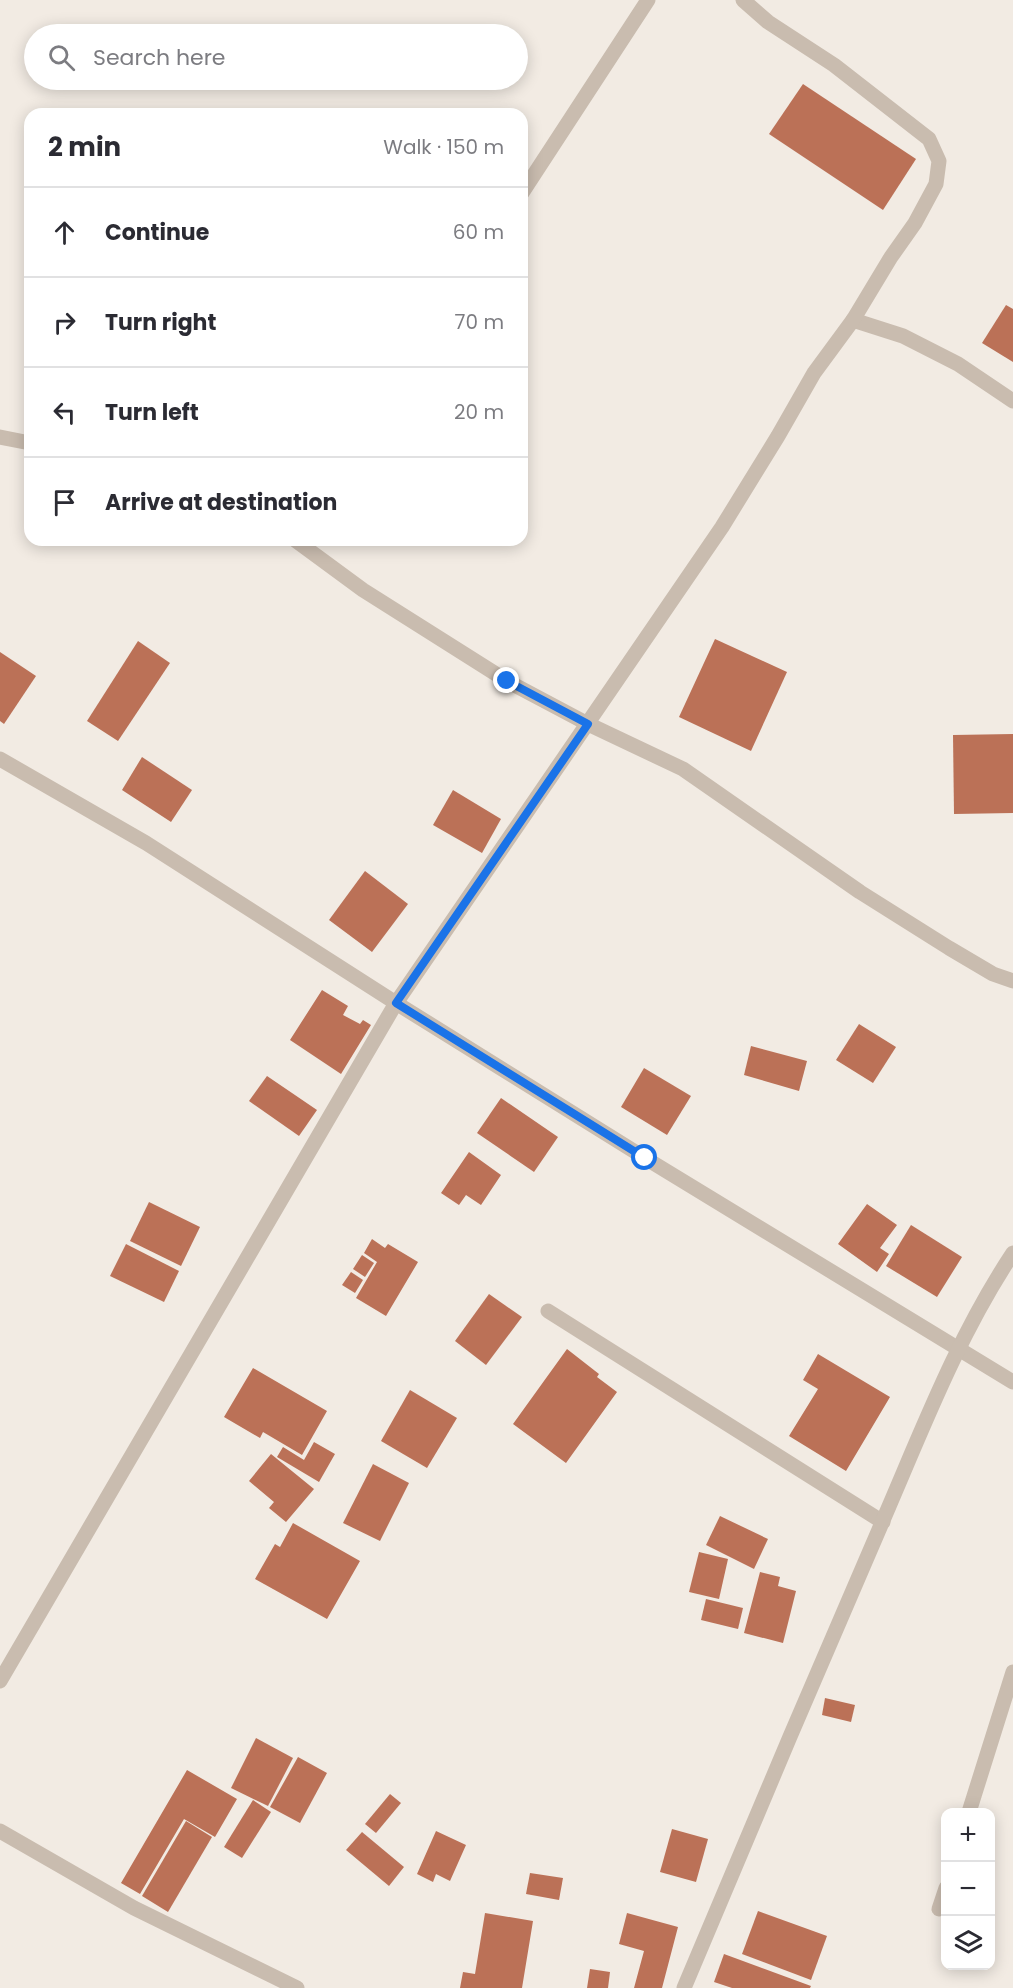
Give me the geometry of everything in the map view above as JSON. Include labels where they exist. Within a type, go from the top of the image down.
[{"type":"street","points":[[528,184],[648,0]]},
{"type":"street","points":[[0,1681],[396,1003],[722,527],[814,373],[853,320],[915,223],[936,184],[939,161],[929,139],[834,65],[768,22],[742,0]]},
{"type":"street","points":[[853,320],[903,336],[958,364],[1013,401]]},
{"type":"street","points":[[0,436],[24,442]]},
{"type":"street","points":[[304,546],[363,590],[507,681],[588,724],[683,769],[860,892],[993,974],[1013,981]]},
{"type":"street","points":[[0,759],[146,843],[396,1003],[645,1158],[1013,1382]]},
{"type":"street","points":[[684,1988],[794,1725],[959,1348],[992,1284],[1013,1252]]},
{"type":"street","points":[[548,1311],[883,1522]]},
{"type":"street","points":[[970,1808],[1013,1672]]},
{"type":"street","points":[[0,1831],[134,1908],[297,1988]]},
{"type":"street","points":[[939,1909],[941,1902]]},
{"type":"building","points":[[803,84],[916,159],[883,210],[769,134]]},
{"type":"building","points":[[1006,305],[1013,309],[1013,362],[982,343]]},
{"type":"building","points":[[715,639],[787,672],[751,751],[679,717]]},
{"type":"building","points":[[138,641],[170,663],[118,741],[87,721]]},
{"type":"building","points":[[0,652],[36,676],[4,724],[0,721]]},
{"type":"building","points":[[1013,734],[1013,813],[954,814],[953,735]]},
{"type":"building","points":[[142,757],[192,790],[171,822],[122,790]]},
{"type":"building","points":[[453,790],[501,819],[482,853],[433,825]]},
{"type":"building","points":[[365,871],[408,904],[372,952],[329,920]]},
{"type":"building","points":[[322,990],[348,1006],[343,1015],[360,1024],[363,1020],[371,1025],[341,1074],[290,1040]]},
{"type":"building","points":[[859,1024],[896,1047],[873,1083],[836,1060]]},
{"type":"building","points":[[751,1046],[807,1061],[799,1091],[744,1075]]},
{"type":"building","points":[[644,1068],[691,1096],[667,1135],[621,1107]]},
{"type":"building","points":[[267,1076],[317,1110],[299,1136],[249,1101]]},
{"type":"building","points":[[501,1098],[558,1137],[534,1172],[477,1133]]},
{"type":"building","points":[[469,1152],[501,1175],[481,1205],[466,1195],[459,1205],[441,1193]]},
{"type":"building","points":[[149,1202],[200,1227],[181,1266],[130,1241]]},
{"type":"building","points":[[867,1204],[897,1225],[880,1248],[889,1254],[877,1272],[838,1244]]},
{"type":"building","points":[[911,1225],[962,1257],[937,1297],[886,1266]]},
{"type":"building","points":[[372,1239],[385,1248],[388,1244],[418,1262],[386,1316],[356,1298],[377,1262],[364,1253]]},
{"type":"building","points":[[126,1244],[179,1271],[164,1302],[110,1276]]},
{"type":"building","points":[[362,1255],[374,1263],[365,1277],[353,1269]]},
{"type":"building","points":[[351,1272],[363,1280],[355,1293],[342,1285]]},
{"type":"building","points":[[489,1294],[522,1317],[486,1365],[455,1341]]},
{"type":"building","points":[[567,1349],[599,1374],[597,1377],[617,1392],[566,1463],[513,1424]]},
{"type":"building","points":[[818,1354],[890,1397],[846,1471],[789,1436],[818,1389],[803,1380]]},
{"type":"building","points":[[253,1368],[327,1411],[302,1455],[263,1432],[260,1438],[224,1417]]},
{"type":"building","points":[[410,1390],[457,1418],[427,1468],[381,1441]]},
{"type":"building","points":[[314,1442],[335,1454],[319,1482],[277,1457],[283,1447],[304,1460]]},
{"type":"building","points":[[271,1454],[314,1489],[286,1522],[269,1508],[274,1502],[249,1481]]},
{"type":"building","points":[[373,1464],[409,1483],[380,1541],[343,1523]]},
{"type":"building","points":[[720,1516],[768,1539],[754,1569],[706,1545]]},
{"type":"building","points":[[293,1523],[360,1561],[327,1619],[255,1579],[275,1544],[280,1547]]},
{"type":"building","points":[[699,1552],[728,1559],[719,1599],[689,1592]]},
{"type":"building","points":[[760,1572],[780,1577],[778,1586],[796,1591],[783,1643],[744,1633]]},
{"type":"building","points":[[706,1599],[743,1608],[738,1629],[701,1620]]},
{"type":"building","points":[[825,1698],[855,1705],[851,1722],[822,1715]]},
{"type":"building","points":[[256,1738],[293,1758],[268,1806],[231,1788]]},
{"type":"building","points":[[298,1757],[327,1773],[300,1823],[270,1807]]},
{"type":"building","points":[[187,1770],[237,1799],[215,1837],[184,1819],[140,1894],[121,1883]]},
{"type":"building","points":[[390,1794],[401,1803],[376,1833],[365,1824]]},
{"type":"building","points":[[253,1800],[271,1812],[242,1858],[224,1847]]},
{"type":"building","points":[[186,1821],[212,1837],[168,1912],[142,1896]]},
{"type":"building","points":[[672,1829],[708,1839],[696,1882],[660,1872]]},
{"type":"building","points":[[436,1831],[466,1845],[450,1881],[436,1874],[433,1882],[417,1874]]},
{"type":"building","points":[[362,1832],[404,1867],[389,1886],[346,1850]]},
{"type":"building","points":[[530,1873],[563,1878],[559,1900],[526,1894]]},
{"type":"building","points":[[758,1911],[827,1936],[811,1980],[742,1954]]},
{"type":"building","points":[[485,1913],[533,1921],[522,1988],[460,1988],[463,1972],[475,1974]]},
{"type":"building","points":[[627,1913],[678,1927],[662,1988],[634,1988],[644,1951],[619,1944]]},
{"type":"building","points":[[724,1954],[811,1986],[810,1988],[732,1988],[714,1982]]},
{"type":"building","points":[[590,1969],[610,1972],[608,1988],[587,1988]]},
{"type":"route","points":[[507,681],[588,724],[396,1003],[645,1158]]}]
